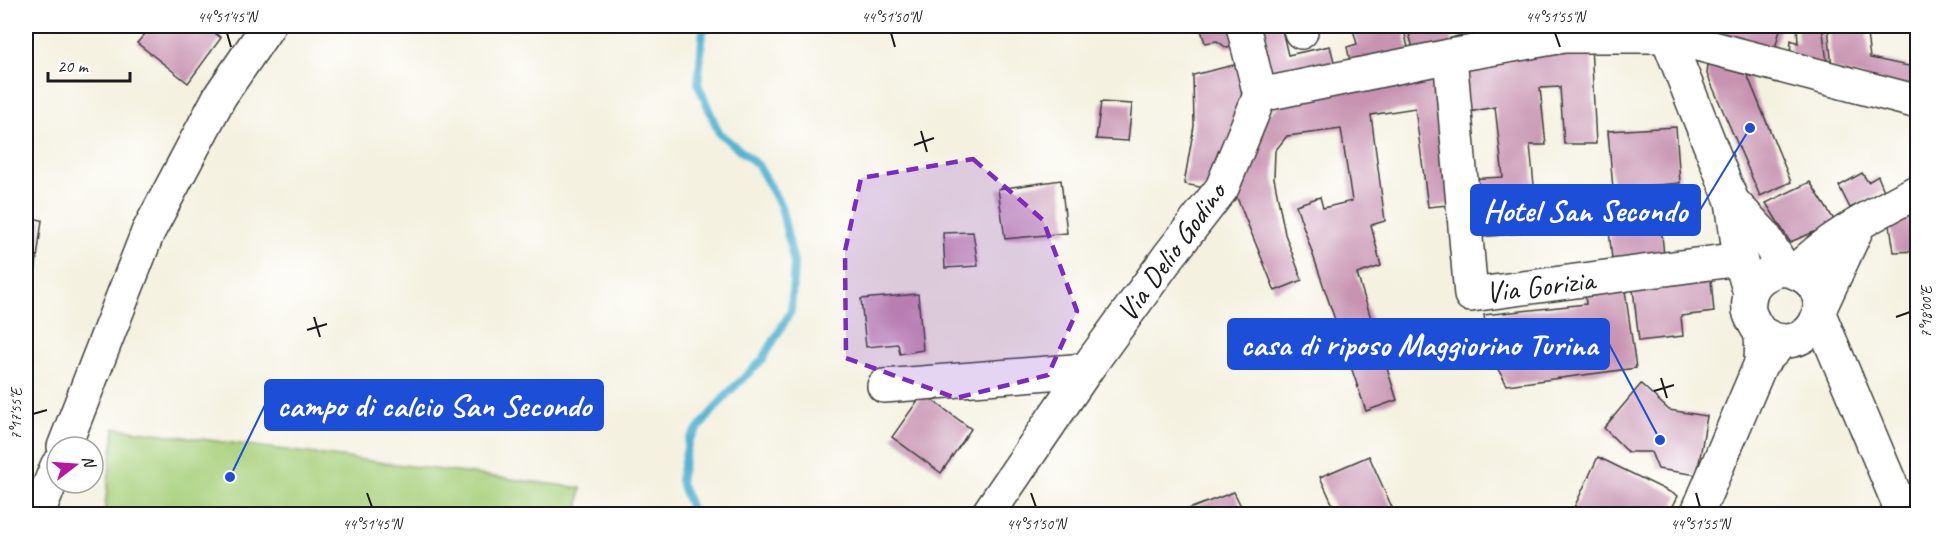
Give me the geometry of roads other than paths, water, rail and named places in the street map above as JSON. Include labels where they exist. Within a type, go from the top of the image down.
[{"type":"street","points":[[69,435],[148,231],[220,96],[267,26]]},
{"type":"street","points":[[1243,26],[1260,95],[1564,31],[1676,31],[1904,98]]},
{"type":"street","points":[[1676,31],[1732,201],[1740,259],[1750,292],[1749,314],[1753,324],[1792,333],[1836,356],[1903,514]]},
{"type":"street","name":"Via Gorizia","points":[[1450,56],[1471,295],[1740,259]]},
{"type":"street","name":"Via Delio Godino","points":[[988,514],[1086,370],[1222,188],[1260,95]]},
{"type":"street","points":[[1750,292],[1763,276],[1772,272],[1790,270],[1859,224],[1917,190]]},
{"type":"street","points":[[1732,201],[1790,270],[1805,277],[1814,285],[1818,296],[1792,333]]},
{"type":"street","points":[[1697,514],[1792,333],[1859,224]]},
{"type":"street","points":[[884,386],[1086,370]]},
{"type":"street","points":[[38,514],[45,495]]},
{"type":"waterway","points":[[693,514],[680,480],[689,440],[726,395],[763,359],[791,311],[794,263],[781,206],[758,165],[719,133],[698,84],[703,30],[711,26]]},
{"type":"place","name":"Hotel San Secondo","points":[[1750,128]]},
{"type":"place","name":"casa di riposo Maggiorino Turina","points":[[1660,440]]},
{"type":"place","name":"campo di calcio San Secondo","points":[[230,477]]}]
